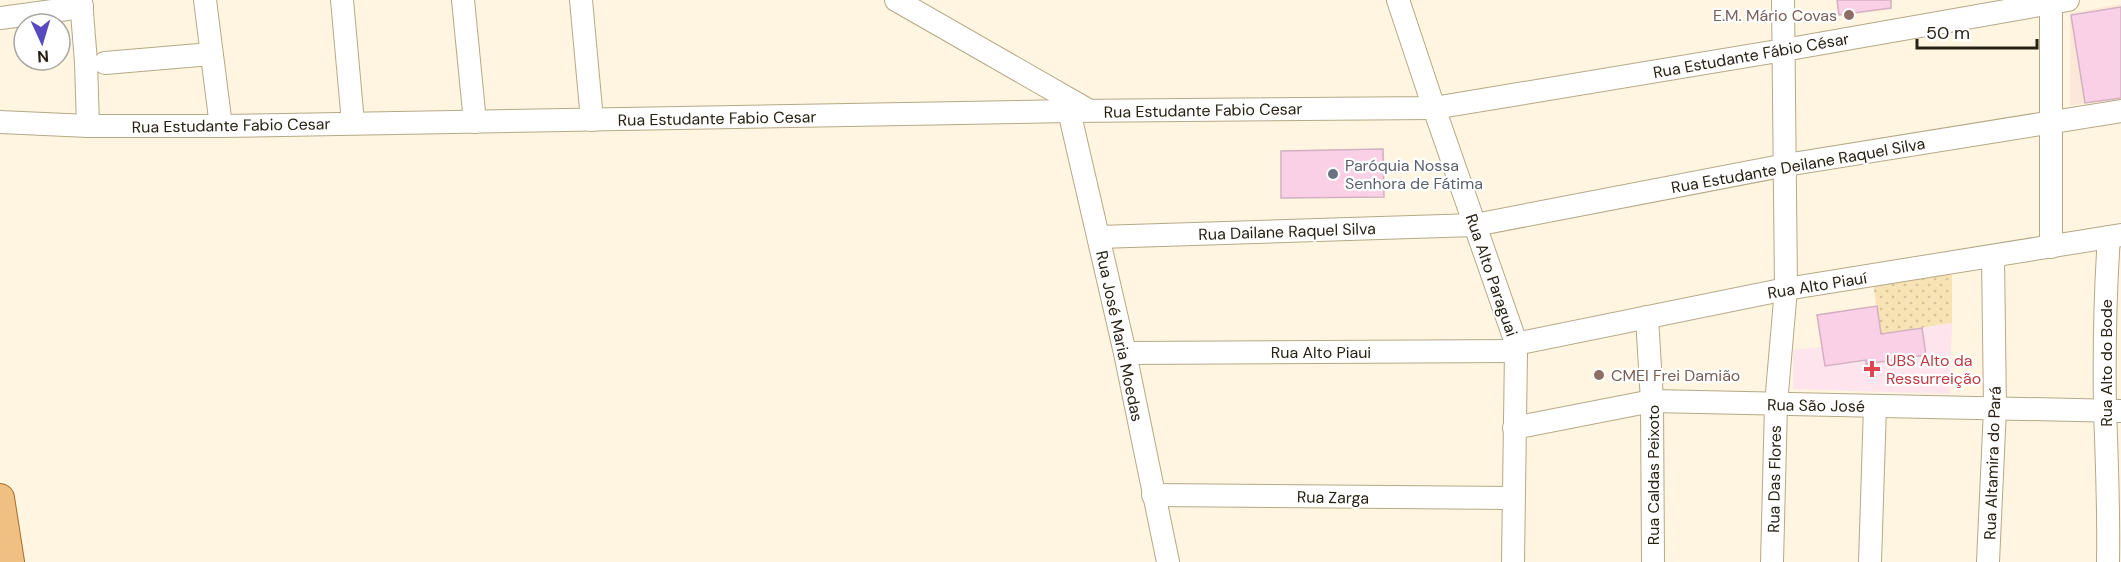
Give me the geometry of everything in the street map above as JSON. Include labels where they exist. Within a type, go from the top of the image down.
[{"type":"main road","points":[[0,498],[10,562]]},
{"type":"street","points":[[205,0],[221,126]]},
{"type":"street","points":[[342,0],[353,123]]},
{"type":"street","points":[[463,0],[475,122]]},
{"type":"street","points":[[581,0],[592,120]]},
{"type":"street","points":[[897,0],[1079,111]]},
{"type":"street","name":"Rua Alto Paraguai","points":[[1398,0],[1513,332],[1516,348],[1513,562]]},
{"type":"street","name":"Rua Das Flores","points":[[1772,562],[1776,404],[1786,289],[1783,0]]},
{"type":"street","points":[[2051,247],[2051,123],[2057,1]]},
{"type":"street","name":"Rua Estudante Fábio César","points":[[1434,108],[1784,51],[2057,1]]},
{"type":"street","points":[[0,18],[82,4],[87,126]]},
{"type":"street","points":[[105,63],[211,54]]},
{"type":"street","name":"Rua Estudante Fabio Cesar","points":[[0,122],[87,126],[221,126],[1079,111],[1434,108]]},
{"type":"street","name":"Rua José Maria Moedas","points":[[1079,111],[1099,237],[1168,562]]},
{"type":"street","name":"Rua Estudante Deilane Raquel Silva","points":[[1475,225],[1786,165],[2121,111]]},
{"type":"street","name":"Rua Dailane Raquel Silva","points":[[1099,237],[1475,225]]},
{"type":"street","name":"Rua Alto Piauí","points":[[1516,348],[1647,317],[1786,289],[2115,236]]},
{"type":"street","name":"Rua Alto do Bode","points":[[2108,562],[2115,504],[2113,304],[2115,236]]},
{"type":"street","name":"Rua Altamira do Pará","points":[[1988,562],[1995,409],[1993,257]]},
{"type":"street","name":"Rua Caldas Peixoto","points":[[1647,317],[1652,401],[1653,562]]},
{"type":"street","name":"Rua Alto Piaui","points":[[1125,353],[1516,348]]},
{"type":"street","name":"Rua São José","points":[[1514,428],[1652,401],[2113,411]]},
{"type":"street","points":[[1870,562],[1875,406]]},
{"type":"street","name":"Rua Zarga","points":[[1153,495],[1513,498]]},
{"type":"shaded area","points":[[2121,4],[2121,97],[2070,106],[2070,13]]},
{"type":"shaded area","points":[[1952,271],[1952,323],[1881,334],[1873,284]]},
{"type":"shaded area","name":"UBS Alto da Ressurreição","points":[[1817,315],[1881,334],[1952,323],[1950,394],[1793,389],[1793,350],[1822,347]]},
{"type":"building","points":[[1837,0],[1891,0],[1891,8],[1839,15]]},
{"type":"building","points":[[2121,7],[2121,98],[2085,103],[2071,15]]},
{"type":"building","points":[[1383,149],[1384,197],[1281,198],[1281,151]]},
{"type":"building","points":[[1877,306],[1881,334],[1922,328],[1926,355],[1866,364],[1866,360],[1825,366],[1817,315]]},
{"type":"place","name":"E.M. Mário Covas","points":[[1849,15]]},
{"type":"place","name":"Paróquia Nossa Senhora de Fátima","points":[[1333,174]]},
{"type":"place","name":"UBS Alto da Ressurreição","points":[[1872,369]]},
{"type":"place","name":"CMEI Frei Damião","points":[[1599,375]]}]
